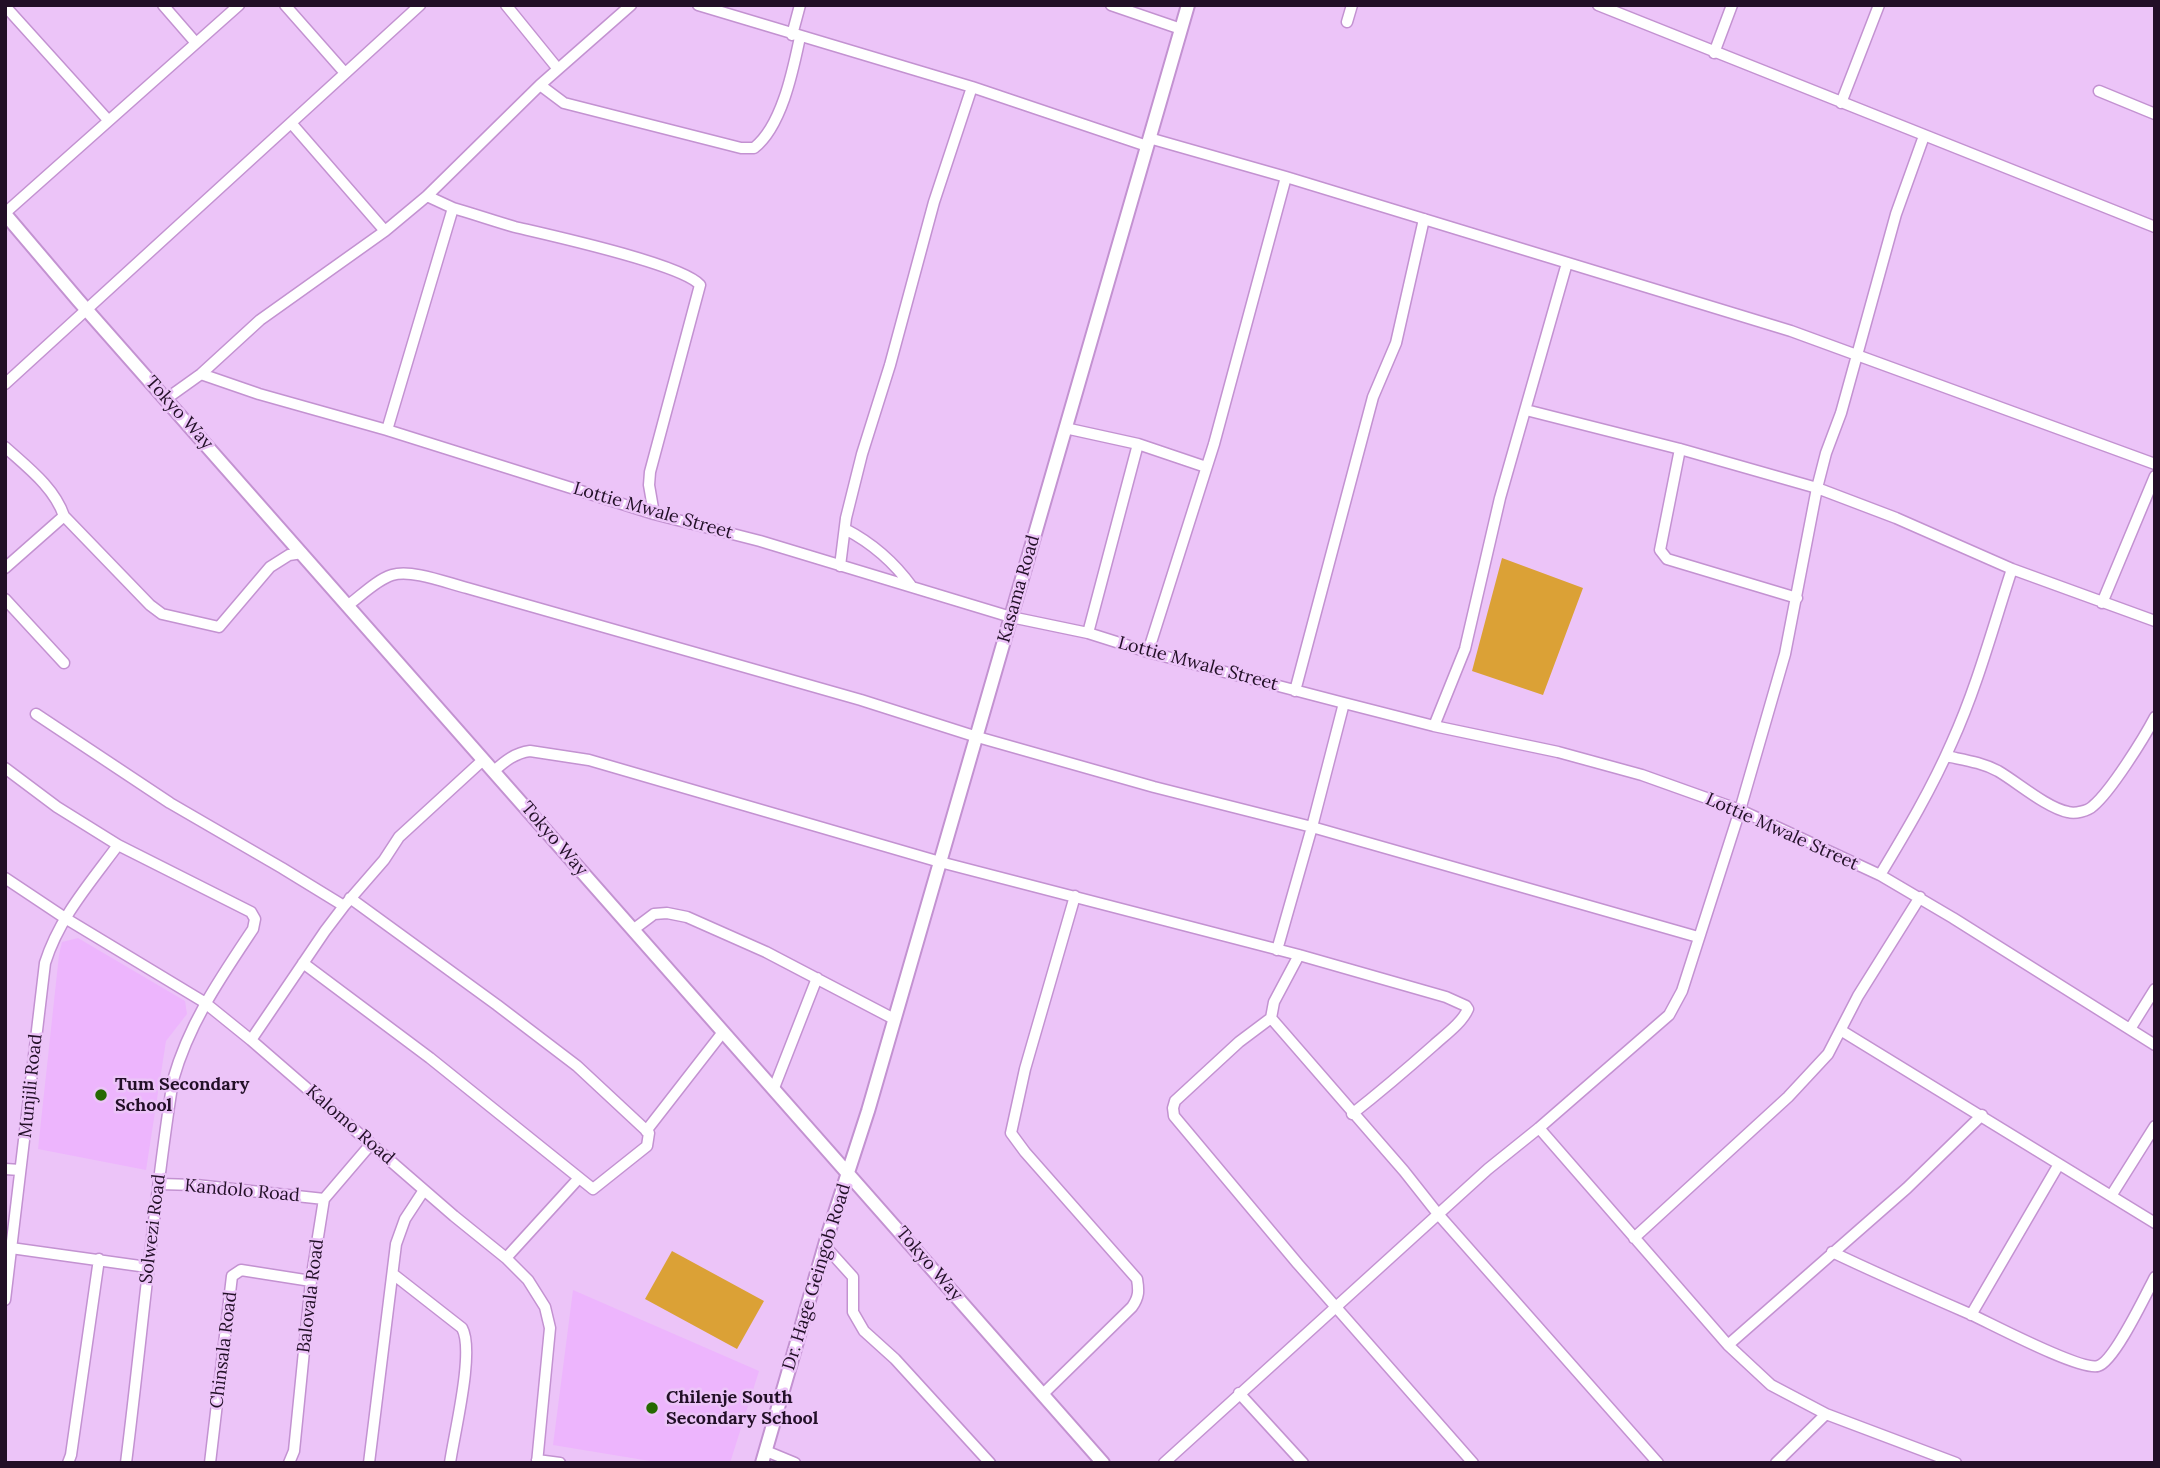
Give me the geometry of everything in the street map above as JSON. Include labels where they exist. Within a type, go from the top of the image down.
[{"type":"main road","name":"Kasama Road","points":[[848,1172],[940,862],[974,736],[1012,617],[1188,5]]},
{"type":"main road","name":"Tokyo Way","points":[[5,214],[1103,1463]]},
{"type":"main road","points":[[824,1145],[837,1148],[850,1145],[860,1135]]},
{"type":"main road","name":"Dr. Hage Geingob Road","points":[[764,1457],[848,1172]]},
{"type":"main road","points":[[839,1199],[849,1194],[871,1198]]},
{"type":"street","points":[[163,5],[196,43]]},
{"type":"street","points":[[5,214],[239,5]]},
{"type":"street","points":[[285,5],[345,72]]},
{"type":"street","points":[[5,384],[420,5]]},
{"type":"street","points":[[506,5],[558,69]]},
{"type":"street","points":[[166,399],[201,374],[260,320],[385,231],[427,196],[540,85],[631,5]]},
{"type":"street","points":[[698,5],[1148,142],[1286,177],[1791,331],[2155,464]]},
{"type":"street","points":[[540,85],[564,103],[741,148],[754,148],[768,131],[787,88],[800,5]]},
{"type":"street","points":[[1111,5],[1181,29]]},
{"type":"street","points":[[1347,22],[1352,5]]},
{"type":"street","points":[[1598,5],[2154,226]]},
{"type":"street","points":[[1714,53],[1732,5]]},
{"type":"street","points":[[1841,103],[1879,5]]},
{"type":"street","points":[[5,6],[108,120]]},
{"type":"street","points":[[841,566],[848,508],[862,454],[890,365],[934,202],[972,87]]},
{"type":"street","points":[[2099,91],[2155,114]]},
{"type":"street","points":[[292,124],[385,231]]},
{"type":"street","points":[[1164,1463],[1488,1169],[1669,1015],[1686,979],[1740,810],[1785,654],[1817,488],[1858,355],[1896,214],[1924,136]]},
{"type":"street","points":[[1148,652],[1206,467],[1286,177]]},
{"type":"street","points":[[427,196],[453,208],[624,255],[689,277],[700,285],[650,472],[649,485],[654,514]]},
{"type":"street","points":[[387,430],[453,208]]},
{"type":"street","points":[[1295,691],[1373,397],[1396,343],[1424,219]]},
{"type":"street","points":[[1434,726],[1465,649],[1500,498],[1567,263]]},
{"type":"street","name":"Lottie Mwale Street","points":[[201,374],[654,514],[760,541],[1012,617],[1088,633],[1148,652],[1434,726],[1558,752],[1642,775],[1740,810],[1880,875],[1920,897],[2155,1045]]},
{"type":"street","points":[[1526,410],[1681,449],[1817,488],[1896,518],[2012,569],[2155,621]]},
{"type":"street","points":[[1065,428],[1138,444],[1206,467]]},
{"type":"street","points":[[1088,633],[1138,444]]},
{"type":"street","points":[[5,447],[34,473],[60,504],[64,516],[155,610],[162,614],[212,626],[223,624],[270,567],[289,555],[302,553]]},
{"type":"street","points":[[1681,449],[1660,551],[1667,559],[1797,598]]},
{"type":"street","points":[[2102,603],[2155,476]]},
{"type":"street","points":[[5,568],[64,516]]},
{"type":"street","points":[[845,528],[866,540],[887,558],[913,588]]},
{"type":"street","points":[[1880,875],[1946,756],[1971,694],[2012,569]]},
{"type":"street","points":[[347,606],[392,575],[408,574],[467,587],[848,696],[974,736],[1154,787],[1312,827],[1698,937]]},
{"type":"street","points":[[5,599],[64,663]]},
{"type":"street","points":[[1277,950],[1343,703]]},
{"type":"street","points":[[36,714],[170,803],[347,902],[497,1004],[577,1066],[646,1131],[649,1140],[647,1146],[593,1189],[430,1058],[303,963]]},
{"type":"street","points":[[1946,756],[1977,762],[2057,807],[2068,812],[2078,812],[2092,808],[2104,794],[2155,716]]},
{"type":"street","points":[[494,771],[514,756],[530,751],[589,760],[940,862],[1299,955],[1446,997],[1461,1002],[1468,1009],[1464,1017],[1442,1038],[1352,1114]]},
{"type":"street","points":[[251,1040],[347,902],[384,860],[408,826],[483,760]]},
{"type":"street","points":[[5,768],[57,807],[118,845]]},
{"type":"street","name":"Munjili Road","points":[[5,1300],[41,988],[52,942],[65,918],[118,845]]},
{"type":"street","name":"Solwezi Road","points":[[118,845],[251,912],[255,919],[253,929],[204,1002],[180,1052],[173,1080],[147,1267],[126,1463]]},
{"type":"street","name":"Kalomo Road","points":[[5,878],[65,918],[204,1002],[506,1258],[528,1280],[545,1307],[550,1328],[537,1461]]},
{"type":"street","points":[[1043,1394],[1132,1307],[1138,1299],[1139,1290],[1137,1279],[1034,1163],[1011,1133],[1024,1069],[1075,896]]},
{"type":"street","points":[[1634,1238],[1787,1097],[1828,1054],[1858,996],[1920,897]]},
{"type":"street","points":[[634,929],[654,914],[667,913],[687,917],[766,952],[894,1018]]},
{"type":"street","points":[[1299,955],[1273,1002],[1271,1018],[1240,1042],[1175,1101],[1174,1116],[1473,1463]]},
{"type":"street","points":[[774,1088],[817,978]]},
{"type":"street","points":[[2130,1029],[2155,989]]},
{"type":"street","points":[[1271,1018],[1438,1214],[1658,1463]]},
{"type":"street","points":[[1842,1031],[2155,1223]]},
{"type":"street","points":[[646,1131],[723,1032]]},
{"type":"street","points":[[1728,1345],[1907,1188],[1982,1115]]},
{"type":"street","points":[[2111,1196],[2155,1126]]},
{"type":"street","points":[[1539,1128],[1728,1345],[1770,1385],[1826,1414],[1956,1463]]},
{"type":"street","points":[[324,1199],[371,1144]]},
{"type":"street","points":[[1971,1315],[2059,1164]]},
{"type":"street","points":[[5,1169],[20,1170]]},
{"type":"street","points":[[506,1258],[579,1178]]},
{"type":"street","name":"Kandolo Road","points":[[159,1184],[196,1185],[324,1199]]},
{"type":"street","points":[[369,1463],[396,1244],[424,1190]]},
{"type":"street","name":"Balovala Road","points":[[289,1463],[294,1451],[311,1281],[324,1199]]},
{"type":"street","points":[[825,1246],[853,1277],[853,1312],[864,1331],[895,1359],[990,1463]]},
{"type":"street","points":[[11,1248],[147,1267]]},
{"type":"street","points":[[1832,1252],[2080,1364],[2095,1367],[2106,1362],[2155,1277]]},
{"type":"street","points":[[68,1463],[99,1259]]},
{"type":"street","name":"Chinsala Road","points":[[210,1463],[232,1276],[241,1270],[311,1281]]},
{"type":"street","points":[[393,1274],[461,1328],[466,1336],[466,1356],[450,1463]]},
{"type":"street","points":[[1239,1393],[1303,1463]]},
{"type":"street","points":[[1776,1463],[1826,1414]]},
{"type":"street","points":[[764,1457],[795,1463]]},
{"type":"street","points":[[537,1461],[560,1463]]},
{"type":"shaded area","points":[[1502,558],[1583,588],[1543,695],[1472,671]]},
{"type":"shaded area","name":"Tum Secondary School","points":[[78,938],[185,1001],[187,1014],[166,1041],[146,1170],[38,1149],[59,955],[62,942]]},
{"type":"shaded area","points":[[672,1251],[764,1301],[737,1349],[645,1299]]},
{"type":"shaded area","name":"Chilenje South Secondary School","points":[[573,1290],[759,1371],[730,1463],[662,1463],[553,1445]]},
{"type":"place","name":"Tum Secondary School","points":[[101,1095]]},
{"type":"place","name":"Chilenje South Secondary School","points":[[652,1408]]}]
